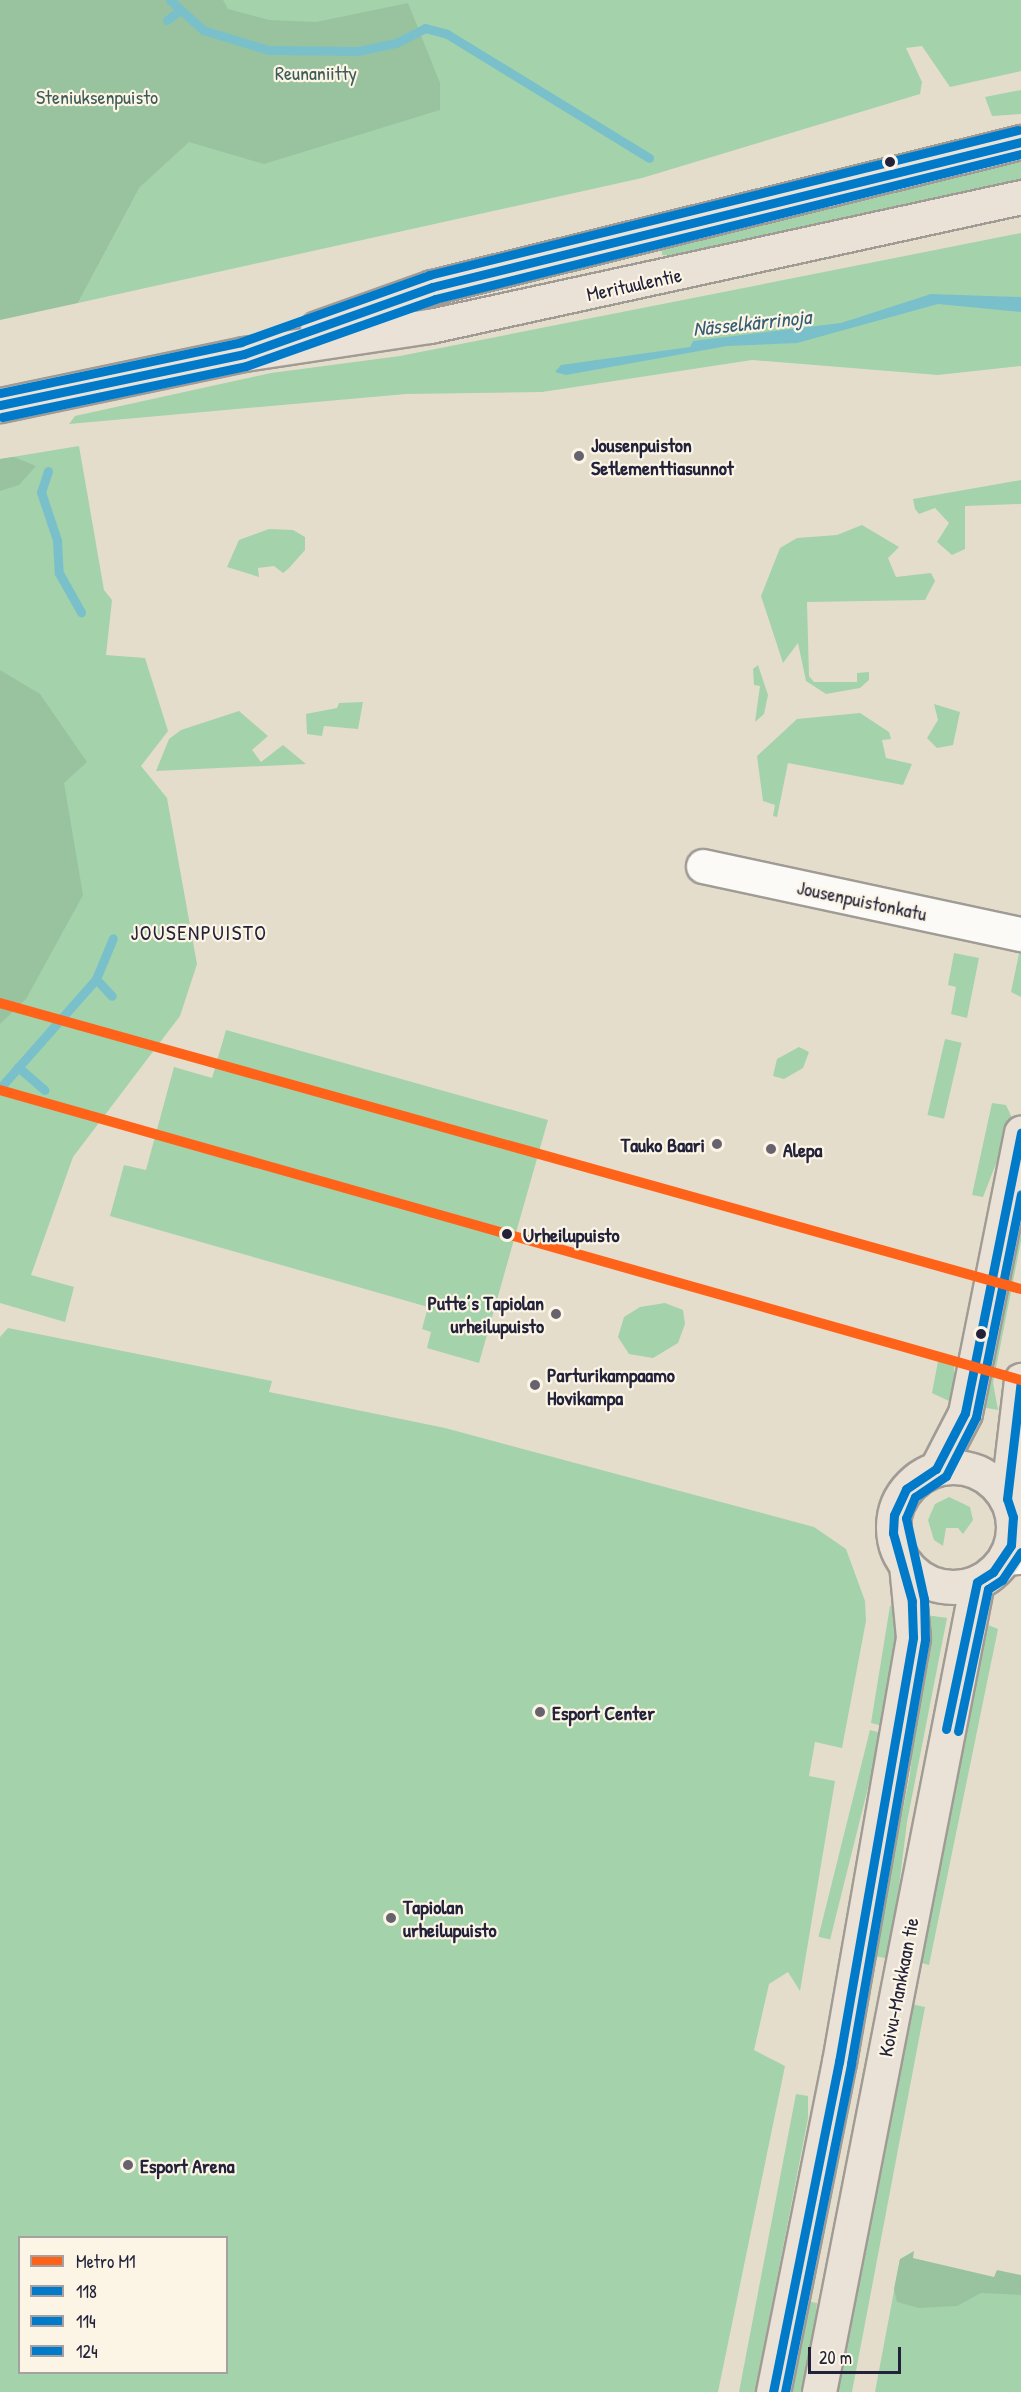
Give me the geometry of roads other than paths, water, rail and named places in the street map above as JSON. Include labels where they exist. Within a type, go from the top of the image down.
[{"type":"main road","name":"Merituulentie","points":[[244,354],[432,287],[1021,142]]},
{"type":"main road","name":"Merituulentie","points":[[0,405],[244,354],[430,326],[1021,197]]},
{"type":"main road","points":[[773,2392],[839,2061],[913,1637],[906,1564],[895,1541],[894,1515],[906,1489],[936,1469],[965,1413],[1021,1132]]},
{"type":"main road","points":[[906,1564],[938,1586],[977,1582],[1013,1558],[1012,1503],[1021,1380]]},
{"type":"main road","points":[[936,1469],[977,1471],[1012,1503]]},
{"type":"main road","name":"Koivu-Mankkaan tie","points":[[819,2392],[977,1582]]},
{"type":"street","name":"Jousenpuistonkatu","points":[[703,866],[1021,934]]},
{"type":"water","points":[[931,294],[1021,297],[1021,312],[938,304],[797,343],[727,346],[566,375],[555,372],[561,365],[690,347],[693,341],[841,323]]},
{"type":"waterway","points":[[170,0],[203,30],[268,50],[358,51],[396,43],[425,28],[447,34],[649,158]]},
{"type":"waterway","points":[[167,20],[179,11]]},
{"type":"waterway","points":[[48,471],[41,492],[57,540],[59,573],[81,612]]},
{"type":"waterway","points":[[0,1088],[96,979],[113,938]]},
{"type":"waterway","points":[[96,979],[112,996]]},
{"type":"waterway","points":[[18,1067],[44,1090]]},
{"type":"metro line","name":"M1","points":[[0,1003],[1021,1289]]},
{"type":"metro line","name":"M1","points":[[0,1090],[1021,1380]]},
{"type":"place","name":"Jousenpuiston Setlementtiasunnot","points":[[579,456]]},
{"type":"place","name":"Tauko Baari","points":[[717,1144]]},
{"type":"place","name":"Alepa","points":[[771,1149]]},
{"type":"place","name":"Urheilupuisto","points":[[507,1234]]},
{"type":"place","name":"Putte’s Tapiolan urheilupuisto","points":[[556,1314]]},
{"type":"place","name":"Parturikampaamo Hovikampa","points":[[535,1385]]},
{"type":"place","name":"Esport Center","points":[[540,1712]]},
{"type":"place","name":"Tapiolan urheilupuisto","points":[[391,1918]]},
{"type":"place","name":"Esport Arena","points":[[128,2165]]},
{"type":"district","name":"JOUSENPUISTO","points":[[199,933]]},
{"type":"park label","name":"Reunaniitty","points":[[316,72]]},
{"type":"park label","name":"Steniuksenpuisto","points":[[97,96]]},
{"type":"water label","name":"Nässelkärrinoja","points":[[752,323]]}]
